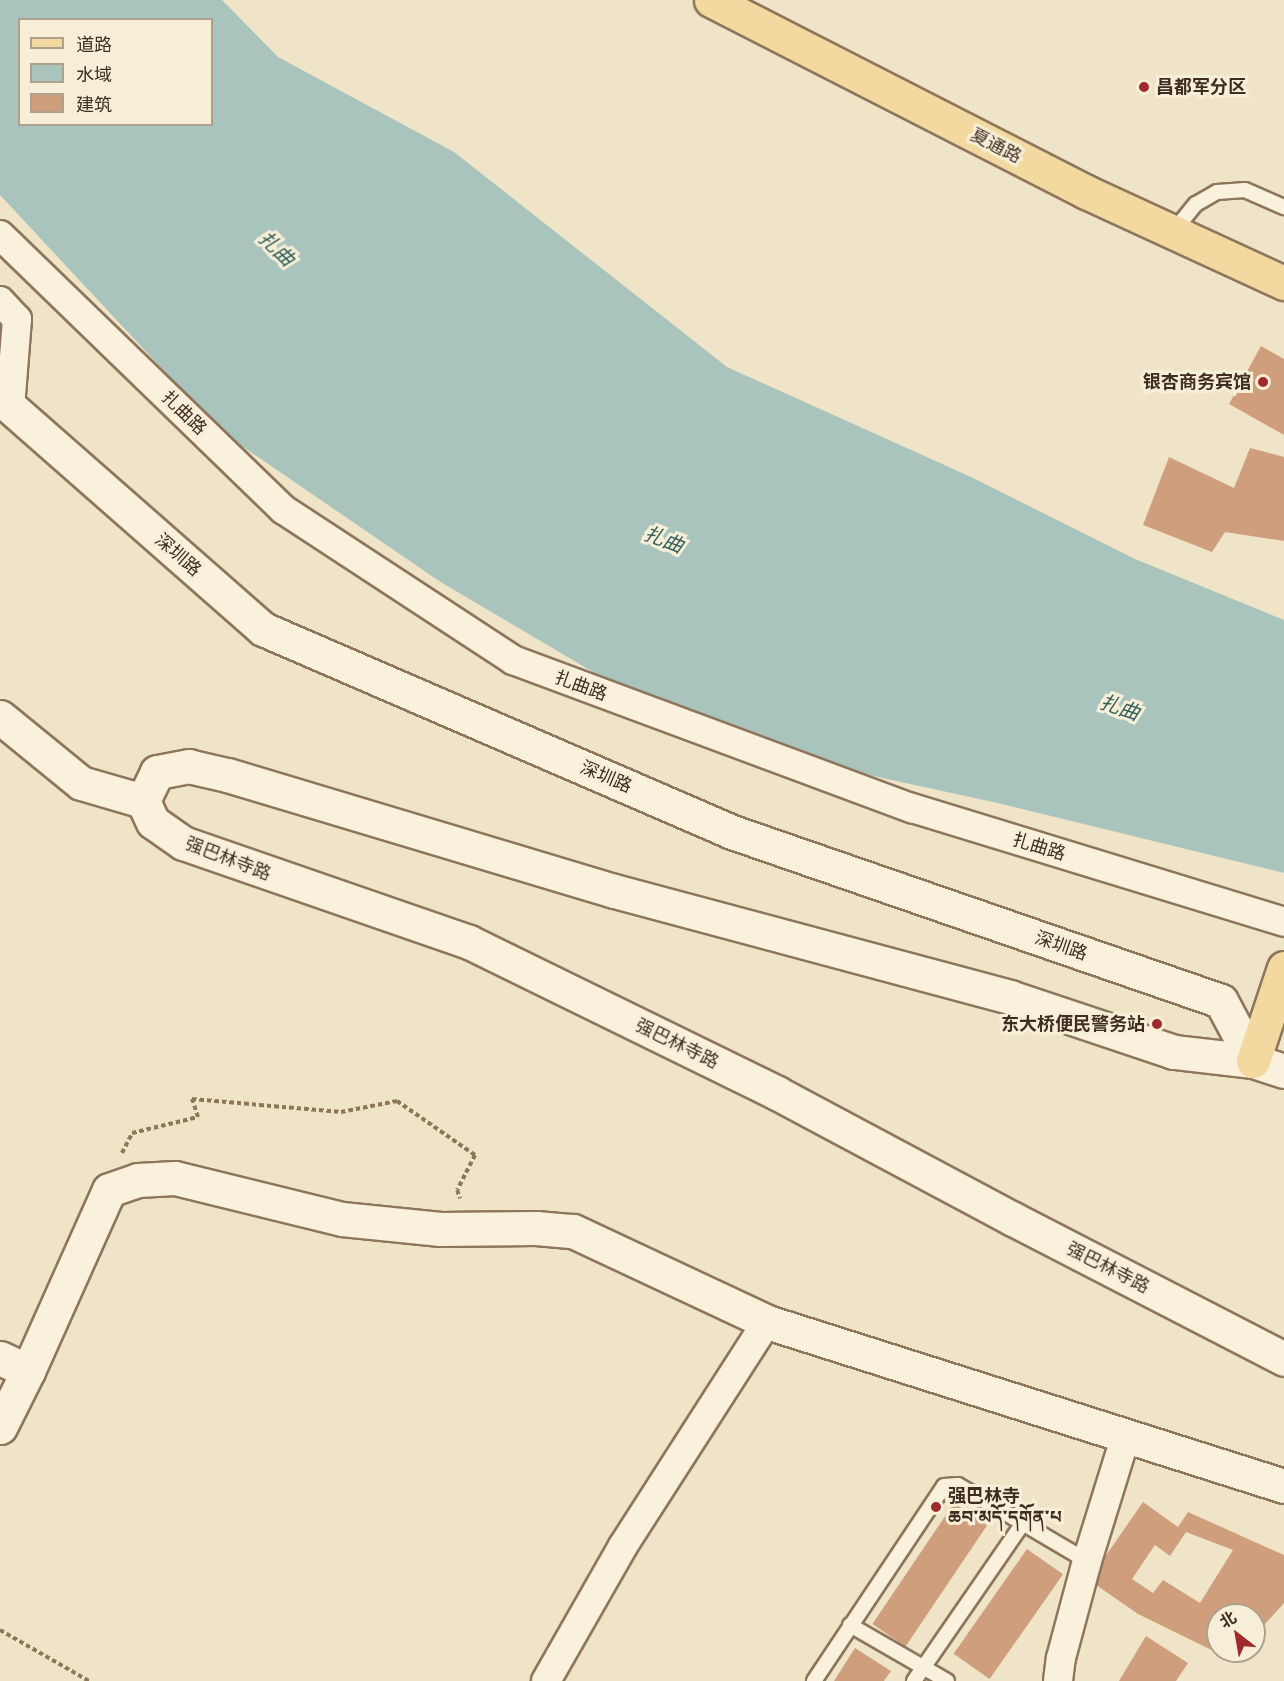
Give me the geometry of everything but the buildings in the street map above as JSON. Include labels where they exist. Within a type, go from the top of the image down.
[{"type":"main road","name":"夏通路","points":[[711,0],[1086,192],[1284,283]]},
{"type":"main road","points":[[1253,1061],[1282,974]]},
{"type":"street","name":"扎曲路","points":[[0,235],[284,510],[513,660],[912,808],[1284,922]]},
{"type":"street","points":[[0,301],[17,318],[5,403]]},
{"type":"street","name":"深圳路","points":[[5,403],[263,629],[732,832],[1221,1001],[1253,1061]]},
{"type":"street","points":[[0,717],[81,783],[142,801],[157,772],[189,766],[227,775],[614,891],[1010,997],[1174,1052],[1253,1061],[1284,1071]]},
{"type":"street","name":"强巴林寺路","points":[[142,801],[153,822],[183,843],[469,942],[777,1093],[1013,1219],[1284,1359]]},
{"type":"street","points":[[0,1427],[14,1365],[109,1190],[138,1180],[175,1178],[342,1219],[440,1229],[536,1228],[573,1232],[767,1322],[1284,1486]]},
{"type":"street","points":[[546,1681],[623,1546],[767,1322]]},
{"type":"street","points":[[1058,1681],[1061,1658],[1087,1561],[1126,1435]]},
{"type":"lane","points":[[1173,232],[1196,204],[1217,192],[1245,190],[1284,207]]},
{"type":"lane","points":[[814,1681],[944,1486],[958,1485],[1087,1561]]},
{"type":"lane","points":[[914,1681],[1023,1523]]},
{"type":"lane","points":[[850,1625],[947,1681]]},
{"type":"path","points":[[109,1190],[118,1162],[132,1133],[198,1118],[192,1099],[341,1112],[397,1101],[475,1155],[457,1190],[474,1229]]},
{"type":"path","points":[[0,1630],[88,1681]]},
{"type":"water","name":"扎曲","points":[[0,0],[222,0],[278,57],[454,152],[727,367],[971,477],[1135,559],[1284,620],[1284,873],[1002,804],[869,775],[598,675],[439,581],[220,431],[0,195]]},
{"type":"place","name":"昌都军分区","points":[[1144,87]]},
{"type":"place","name":"银杏商务宾馆","points":[[1263,382]]},
{"type":"place","name":"东大桥便民警务站","points":[[1157,1024]]},
{"type":"place","name":"强巴林寺 ཆབ་མདོ་དགོན་པ","points":[[936,1507]]}]
